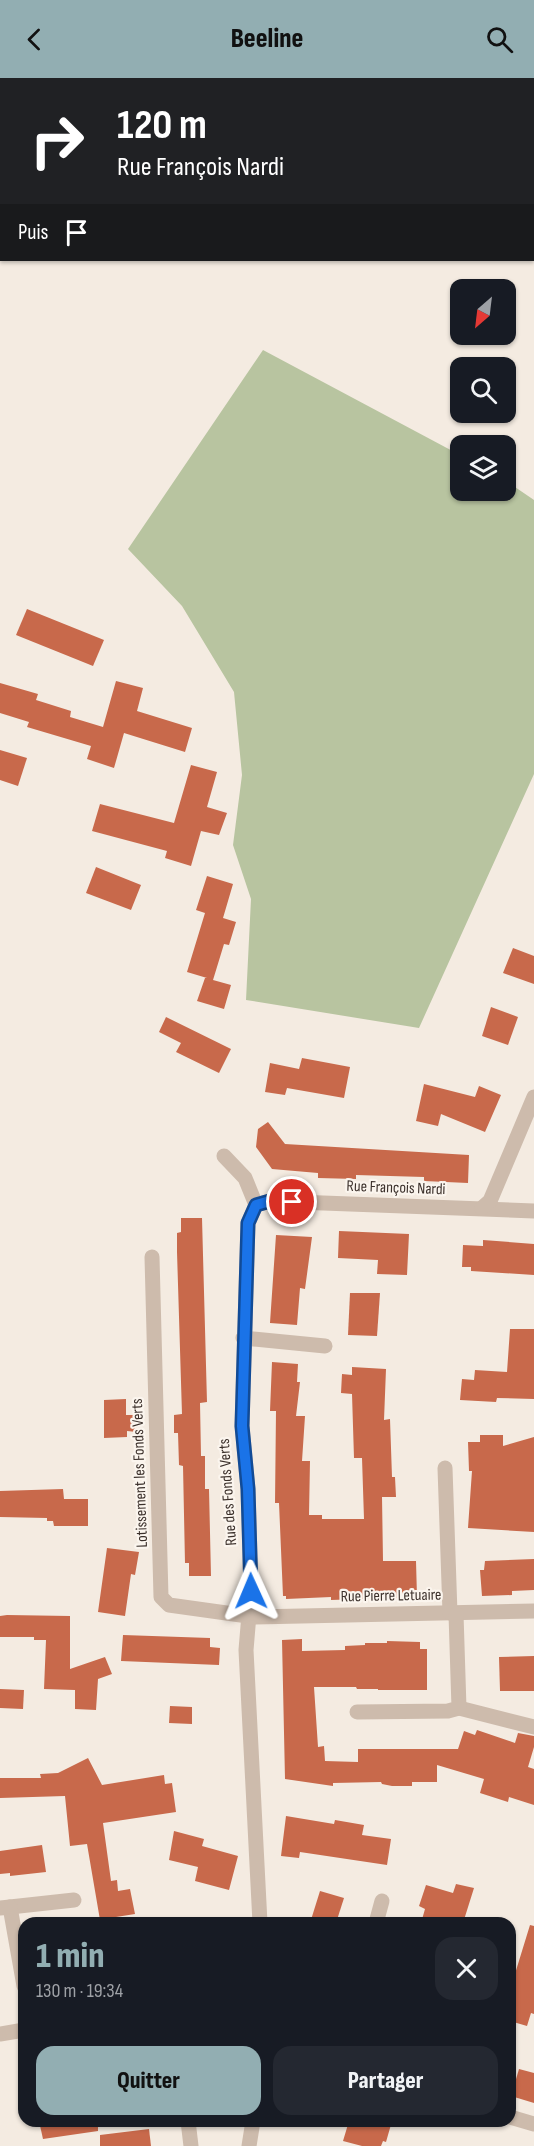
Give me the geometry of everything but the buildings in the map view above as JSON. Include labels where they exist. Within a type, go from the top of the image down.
[{"type":"street","points":[[482,1208],[490,1201],[534,1097]]},
{"type":"street","points":[[224,1156],[245,1178],[256,1205]]},
{"type":"street","name":"Rue François Nardi","points":[[256,1205],[270,1201],[534,1211]]},
{"type":"street","name":"Rue des Fonds Verts","points":[[256,1205],[248,1223],[242,1426],[248,1489],[251,1591],[246,1650],[260,1917]]},
{"type":"street","name":"Lotissement les Fonds Verts","points":[[152,1257],[161,1597],[169,1605],[248,1616]]},
{"type":"street","points":[[243,1338],[325,1346]]},
{"type":"street","points":[[446,1468],[459,1708]]},
{"type":"street","name":"Rue Pierre Letuaire","points":[[248,1616],[534,1611]]},
{"type":"street","points":[[357,1712],[448,1711],[459,1708],[534,1727]]},
{"type":"street","points":[[18,1961],[5,1908],[74,1900]]},
{"type":"street","points":[[378,1917],[382,1900]]},
{"type":"street","points":[[0,2034],[18,2031]]},
{"type":"street","points":[[516,2119],[534,2124]]},
{"type":"street","points":[[189,2127],[191,2146]]},
{"type":"street","points":[[249,2146],[252,2127]]},
{"type":"green space","points":[[263,350],[450,450],[450,501],[516,501],[516,488],[534,500],[534,774],[419,1028],[246,1000],[251,899],[233,845],[242,775],[234,692],[182,606],[128,549]]},
{"type":"route","points":[[251,1591],[248,1489],[242,1426],[248,1223],[256,1205],[270,1201],[292,1202]]}]
